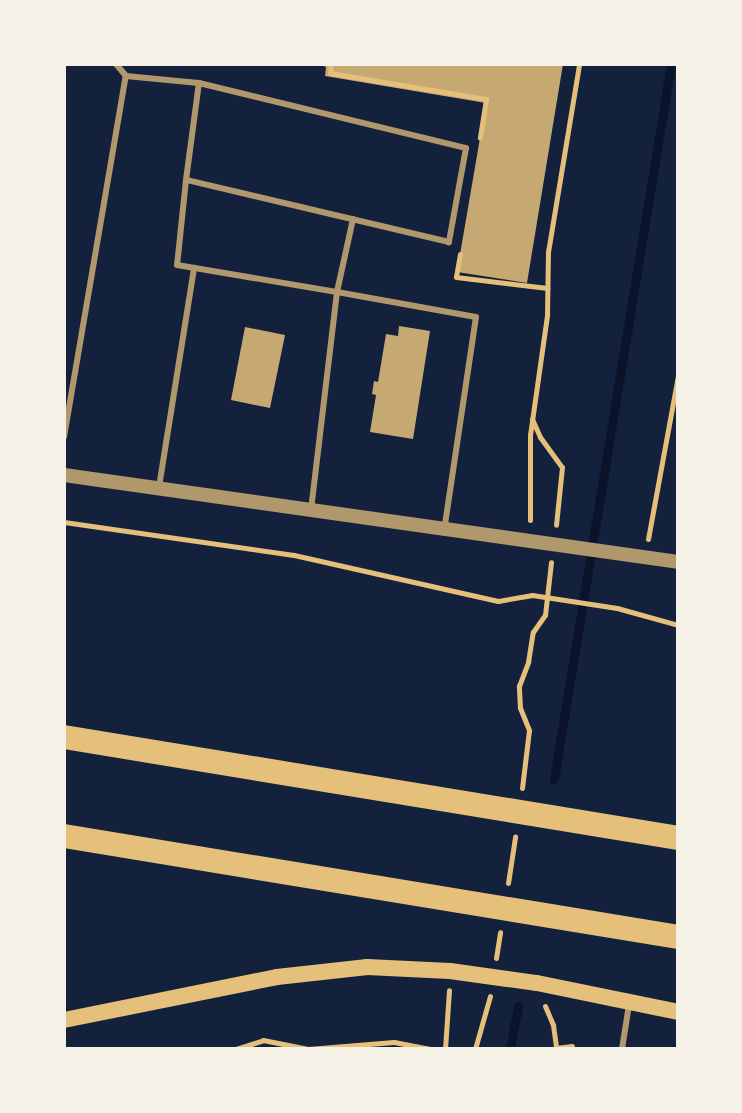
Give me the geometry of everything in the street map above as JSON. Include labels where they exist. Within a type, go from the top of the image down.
[{"type":"highway","points":[[64,737],[678,838]]},
{"type":"highway","points":[[64,836],[678,937]]},
{"type":"main road","points":[[64,1020],[277,977],[367,967],[450,971],[536,990],[630,1001],[678,1012]]},
{"type":"street","points":[[64,475],[158,491],[678,562]]},
{"type":"lane","points":[[116,64],[126,76],[199,83],[466,148],[449,242],[186,180]]},
{"type":"lane","points":[[64,437],[126,76]]},
{"type":"lane","points":[[199,83],[177,265],[476,317],[444,530]]},
{"type":"lane","points":[[311,511],[337,292],[353,219]]},
{"type":"lane","points":[[158,491],[194,268]]},
{"type":"lane","points":[[622,1049],[630,1001]]},
{"type":"path","points":[[526,541],[532,514],[532,419],[547,315],[548,252],[579,64]]},
{"type":"path","points":[[645,557],[678,375]]},
{"type":"path","points":[[532,419],[562,467],[555,527]]},
{"type":"path","points":[[64,522],[294,555],[498,601],[532,595],[617,608],[678,625]]},
{"type":"path","points":[[520,802],[529,730],[520,708],[519,686],[528,662],[533,632],[545,615],[552,556]]},
{"type":"path","points":[[506,896],[515,833]]},
{"type":"path","points":[[496,959],[501,928]]},
{"type":"path","points":[[445,1049],[450,971]]},
{"type":"path","points":[[475,1049],[491,990]]},
{"type":"path","points":[[536,990],[547,1008],[555,1048],[572,1046]]},
{"type":"path","points":[[236,1049],[263,1040],[308,1049],[351,1048],[394,1042],[431,1049]]},
{"type":"building","points":[[319,64],[563,64],[527,283],[457,272],[486,103],[325,76],[326,67]]},
{"type":"building","points":[[399,326],[430,331],[413,439],[370,432],[376,395],[372,394],[374,381],[378,382],[386,334],[398,336]]},
{"type":"building","points":[[245,327],[285,335],[270,408],[231,400]]},
{"type":"waterway","points":[[554,779],[671,64]]},
{"type":"waterway","points":[[510,1049],[518,1006]]}]
